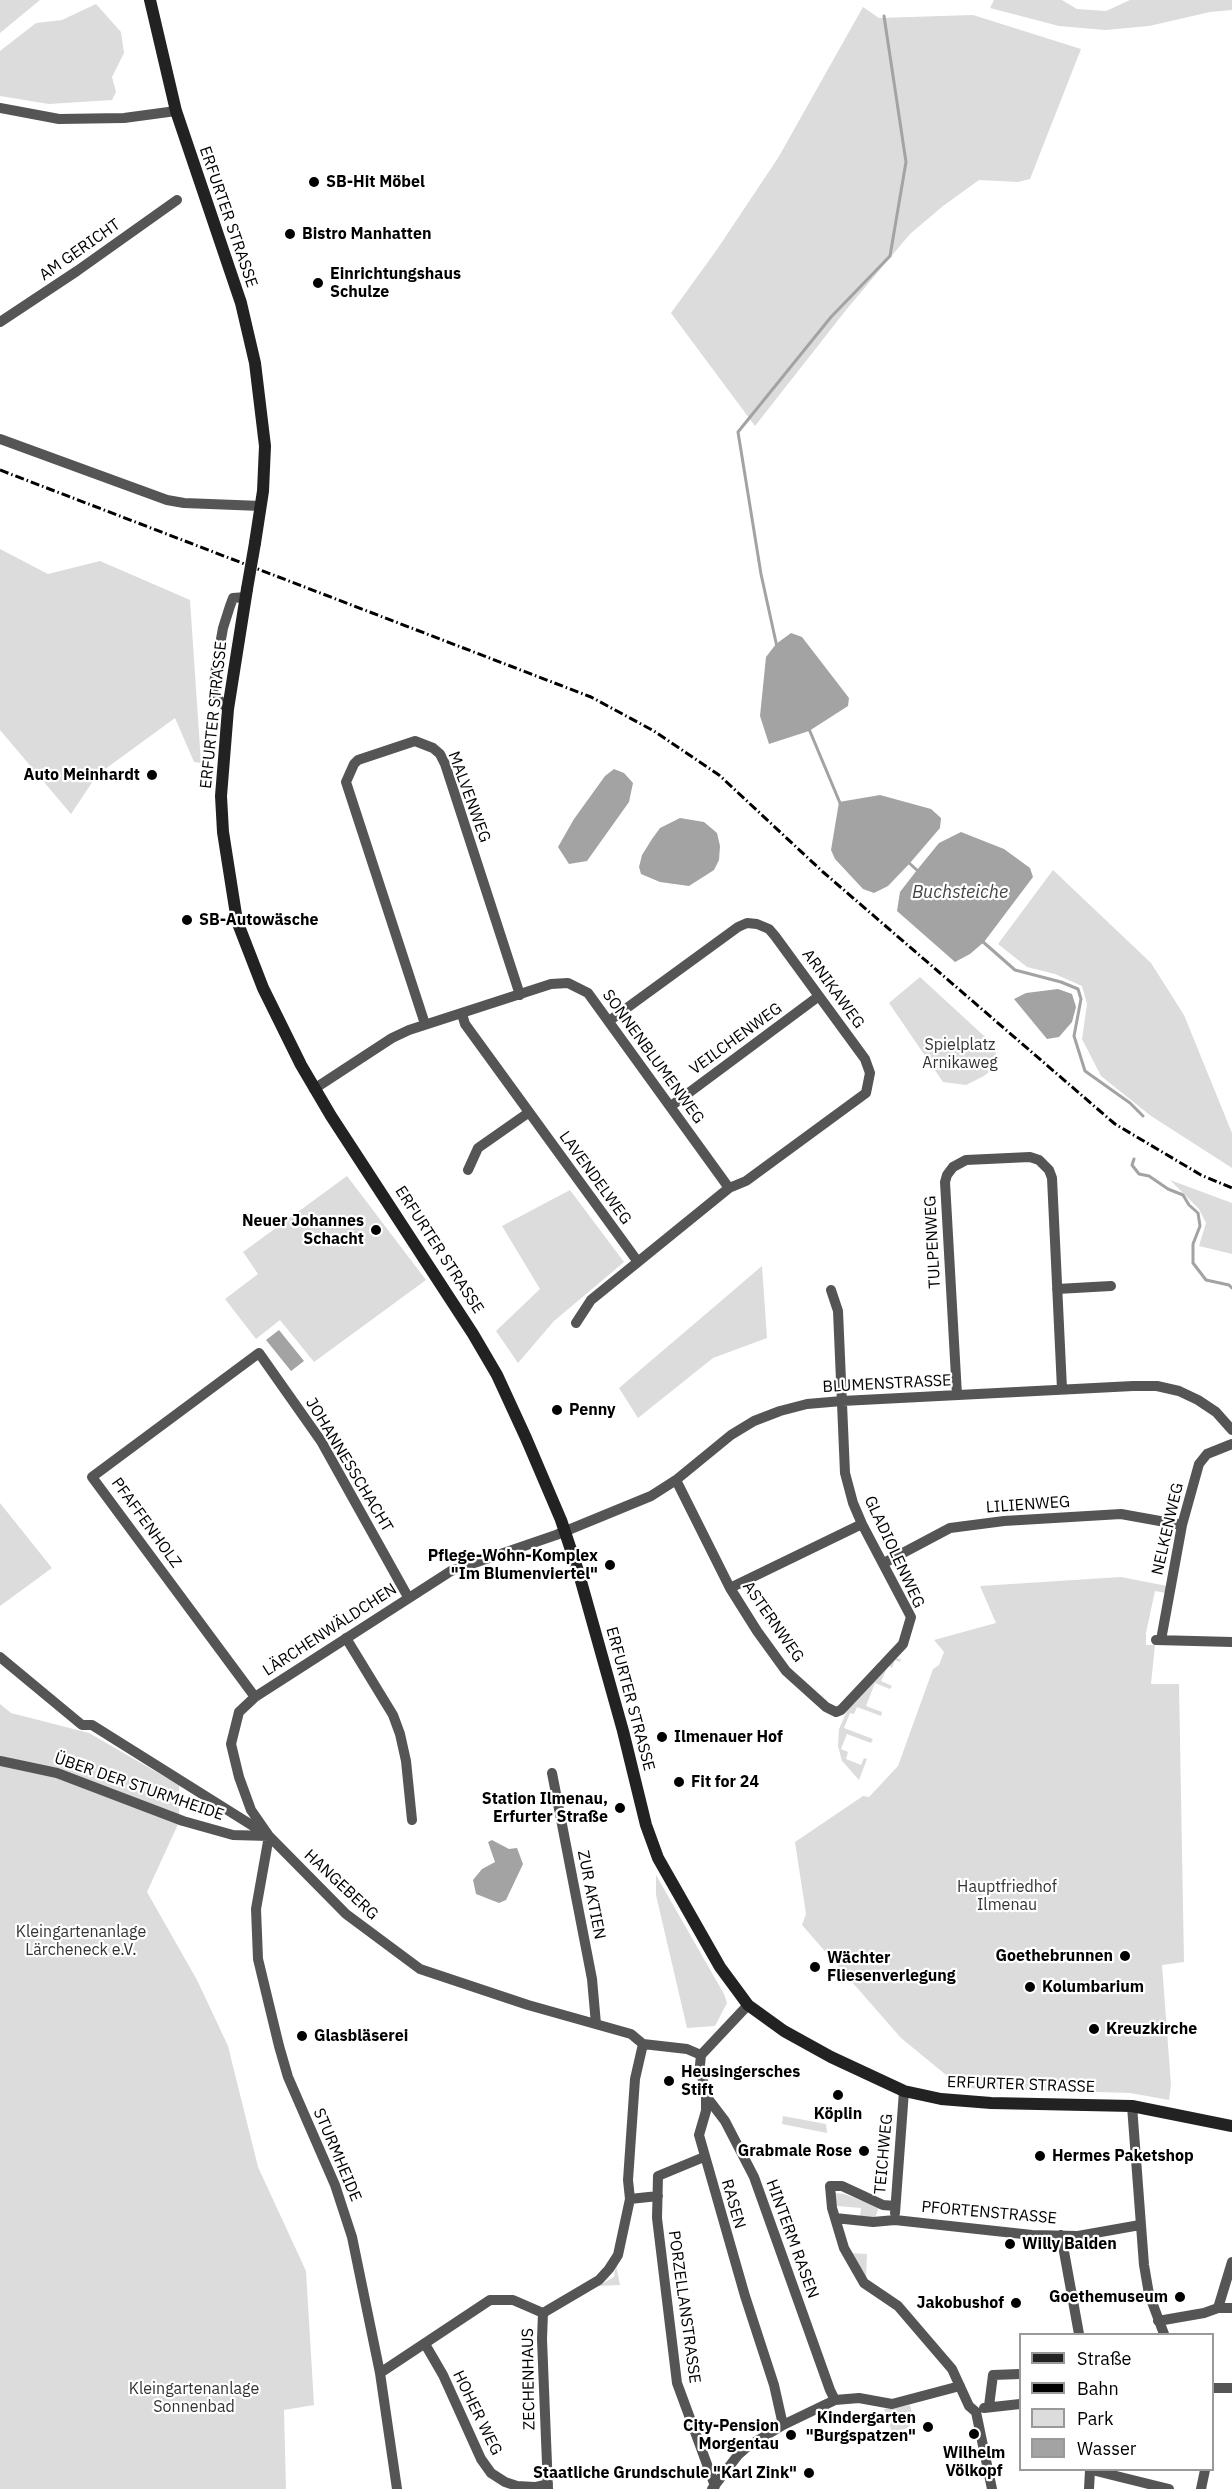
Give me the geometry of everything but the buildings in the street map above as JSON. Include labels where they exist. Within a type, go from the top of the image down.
[{"type":"main road","name":"ERFURTER STRASSE","points":[[150,0],[176,111],[241,303],[255,363],[266,447],[261,506],[228,709],[223,766],[223,832],[237,921],[263,988],[314,1089],[448,1294],[497,1376],[526,1438],[579,1574],[623,1731],[646,1826],[658,1858],[720,1966],[748,2005],[784,2031],[831,2057],[904,2091],[941,2099],[991,2103],[1132,2106],[1232,2126]]},
{"type":"street","points":[[0,108],[59,119],[124,118],[176,111]]},
{"type":"street","name":"AM GERICHT","points":[[0,322],[177,200]]},
{"type":"street","points":[[0,439],[167,500],[184,503],[261,506]]},
{"type":"street","points":[[228,709],[213,694],[216,667],[223,628],[233,598],[246,593]]},
{"type":"street","name":"MALVENWEG","points":[[425,1024],[346,782],[358,760],[415,741],[433,748],[440,754],[445,764],[520,995]]},
{"type":"street","name":"ARNIKAWEG","points":[[609,1021],[730,932],[747,923],[769,929],[865,1059],[870,1073],[866,1093],[746,1181],[729,1188]]},
{"type":"street","name":"SONNENBLUMENWEG","points":[[314,1089],[392,1038],[425,1024],[559,982],[576,985],[588,993],[729,1188]]},
{"type":"street","name":"VEILCHENWEG","points":[[670,1106],[819,996]]},
{"type":"street","name":"LAVENDELWEG","points":[[462,1014],[465,1024],[528,1113],[638,1262]]},
{"type":"street","points":[[468,1170],[478,1148],[528,1113]]},
{"type":"street","name":"TULPENWEG","points":[[957,1395],[945,1182],[953,1167],[966,1160],[1030,1157],[1045,1164],[1052,1178],[1062,1389]]},
{"type":"street","points":[[576,1323],[591,1300],[729,1188]]},
{"type":"street","points":[[1057,1289],[1111,1286]]},
{"type":"street","name":"GLADIOLENWEG","points":[[831,1290],[838,1311],[846,1473],[853,1503],[862,1524],[911,1617],[903,1644]]},
{"type":"street","name":"JOHANNESSCHACHT","points":[[259,1353],[321,1441],[408,1597]]},
{"type":"street","name":"PFAFFENHOLZ","points":[[255,1697],[92,1477],[259,1353]]},
{"type":"street","name":"BLUMENSTRASSE","points":[[564,1531],[651,1496],[754,1421],[807,1404],[1062,1389],[1157,1386],[1179,1391],[1198,1400],[1215,1412],[1232,1430]]},
{"type":"street","name":"NELKENWEG","points":[[1232,1444],[1207,1454],[1202,1459],[1182,1525],[1159,1640],[1232,1642]]},
{"type":"street","name":"ASTERNWEG","points":[[675,1480],[730,1588],[757,1631],[786,1671],[826,1707],[836,1712],[846,1706],[903,1644]]},
{"type":"street","name":"LILIENWEG","points":[[884,1563],[950,1528],[1121,1514],[1182,1525]]},
{"type":"street","points":[[730,1588],[862,1524]]},
{"type":"street","name":"LÄRCHENWÄLDCHEN","points":[[269,1836],[251,1810],[239,1778],[231,1744],[239,1712],[255,1697],[451,1571],[564,1531]]},
{"type":"street","points":[[346,1638],[393,1715],[400,1734],[406,1761],[412,1820]]},
{"type":"street","name":"HANGEBERG","points":[[0,1657],[82,1725],[92,1725],[269,1836],[346,1914],[420,1969],[528,2005],[631,2034],[643,2044],[687,2049],[701,2055]]},
{"type":"street","name":"ÜBER DER STURMHEIDE","points":[[0,1761],[57,1773],[193,1824],[233,1835],[269,1836]]},
{"type":"street","name":"ZUR AKTIEN","points":[[552,1773],[592,1979],[596,2024]]},
{"type":"street","name":"STURMHEIDE","points":[[269,1836],[256,1909],[256,1936],[262,1979],[288,2077],[345,2210],[380,2373],[397,2489]]},
{"type":"street","points":[[701,2055],[748,2005]]},
{"type":"street","points":[[543,2313],[599,2280],[609,2270],[618,2255],[630,2199],[628,2180],[635,2079],[643,2044]]},
{"type":"street","name":"RASEN","points":[[701,2055],[700,2065],[706,2096],[706,2111],[699,2135],[745,2296],[774,2385],[783,2425]]},
{"type":"street","name":"TEICHWEG","points":[[895,2220],[904,2091]]},
{"type":"street","name":"HINTERM RASEN","points":[[706,2096],[725,2121],[754,2177],[830,2390],[836,2400]]},
{"type":"street","points":[[1132,2106],[1140,2225],[1149,2294],[1164,2333]]},
{"type":"street","name":"PORZELLANSTRASSE","points":[[704,2157],[658,2176],[657,2218],[673,2364],[677,2383],[713,2487]]},
{"type":"street","points":[[895,2206],[883,2205],[842,2186],[830,2186],[835,2218],[844,2248],[864,2283],[898,2306],[952,2369],[969,2406],[976,2412],[992,2489]]},
{"type":"street","points":[[630,2199],[658,2196]]},
{"type":"street","name":"PFORTENSTRASSE","points":[[835,2218],[873,2222],[895,2220],[1032,2235],[1078,2236],[1140,2225]]},
{"type":"street","points":[[1061,2235],[1079,2333]]},
{"type":"street","points":[[1218,2308],[1232,2262]]},
{"type":"street","name":"ZECHENHAUS","points":[[380,2373],[490,2300],[513,2300],[543,2313],[548,2486]]},
{"type":"street","points":[[1158,2321],[1204,2313],[1218,2308],[1232,2308]]},
{"type":"street","name":"HOHER WEG","points":[[425,2344],[443,2375],[481,2459],[491,2473],[505,2482],[518,2486],[548,2486]]},
{"type":"street","points":[[989,2406],[993,2375],[1019,2374]]},
{"type":"street","points":[[713,2487],[738,2455],[783,2425],[836,2400],[859,2398],[892,2404],[960,2386]]},
{"type":"street","points":[[1214,2388],[1232,2388]]},
{"type":"street","points":[[976,2412],[989,2406],[1019,2404]]},
{"type":"street","points":[[1089,2489],[1091,2471]]},
{"type":"street","points":[[1099,2471],[1169,2489]]},
{"type":"street","points":[[1201,2489],[1205,2471]]},
{"type":"green space","points":[[0,0],[40,0],[0,33]]},
{"type":"green space","points":[[994,0],[1062,0],[1077,9],[1106,11],[1130,0],[1232,0],[1232,10],[1210,12],[1149,26],[1105,30],[1059,26],[990,8]]},
{"type":"green space","points":[[96,4],[121,32],[124,53],[112,77],[116,92],[112,100],[49,104],[0,96],[0,51],[36,23],[62,20]]},
{"type":"green space","points":[[863,7],[879,18],[973,15],[1081,49],[1030,179],[1018,182],[979,180],[910,234],[846,310],[755,426],[671,313],[778,158]]},
{"type":"green space","points":[[0,549],[48,574],[100,561],[190,600],[201,763],[194,762],[175,718],[97,775],[71,814],[0,730]]},
{"type":"green space","points":[[1053,870],[1151,963],[1184,1015],[1232,1133],[1232,1168],[1151,1116],[1101,1076],[1082,1039],[1087,1004],[1082,986],[1055,974],[1027,967],[998,944]]},
{"type":"green space","name":"Spielplatz Arnikaweg","points":[[920,977],[996,1047],[995,1067],[984,1076],[966,1085],[943,1082],[889,1003]]},
{"type":"green space","points":[[347,1176],[426,1280],[314,1362],[280,1320],[256,1339],[225,1299],[258,1274],[243,1252]]},
{"type":"green space","points":[[1170,1180],[1232,1203],[1232,1254],[1199,1246],[1206,1223],[1199,1209]]},
{"type":"green space","points":[[570,1190],[624,1262],[554,1321],[518,1363],[496,1331],[540,1289],[502,1226]]},
{"type":"green space","points":[[762,1266],[767,1338],[713,1358],[638,1418],[619,1388]]},
{"type":"green space","points":[[0,1503],[52,1568],[0,1606]]},
{"type":"green space","name":"Hauptfriedhof Ilmenau","points":[[1121,1577],[1167,1586],[1166,1593],[1155,1591],[1146,1633],[1146,1645],[1155,1645],[1151,1684],[1179,1684],[1184,1962],[1162,1965],[1171,2085],[1169,2100],[1130,2093],[962,2088],[901,2038],[802,1925],[806,1914],[795,1842],[863,1796],[869,1797],[898,1766],[933,1669],[939,1665],[944,1652],[934,1640],[996,1623],[980,1586]]},
{"type":"green space","points":[[895,1658],[901,1659],[900,1662],[895,1660],[892,1668],[889,1666],[881,1681],[892,1686],[890,1689],[875,1683],[866,1706],[882,1712],[881,1716],[857,1707],[854,1714],[850,1713],[844,1728],[873,1739],[871,1743],[847,1734],[841,1749],[848,1752],[846,1759],[861,1765],[864,1758],[867,1759],[859,1780],[842,1761],[838,1746],[839,1729],[847,1711]]},
{"type":"green space","points":[[0,1704],[11,1713],[89,1733],[179,1785],[179,1822],[147,1892],[197,1980],[228,2046],[258,2167],[306,2271],[314,2405],[284,2410],[286,2489],[0,2489]]},
{"type":"green space","points":[[656,1875],[724,1994],[727,2003],[715,2026],[687,2028],[656,1895]]},
{"type":"green space","points":[[783,2116],[826,2124],[827,2133],[782,2124]]},
{"type":"green space","points":[[834,2193],[844,2194],[879,2207],[875,2218],[860,2216],[861,2208],[837,2206]]},
{"type":"green space","points":[[849,2253],[867,2254],[866,2279]]},
{"type":"green space","points":[[616,2265],[620,2285],[598,2286],[614,2277]]},
{"type":"green space","points":[[910,2405],[914,2420],[908,2428],[892,2432],[884,2409]]},
{"type":"water","points":[[791,633],[802,637],[849,698],[848,706],[809,731],[769,744],[760,716],[766,657],[776,644]]},
{"type":"water","points":[[614,769],[624,773],[633,783],[629,802],[587,861],[569,864],[558,847],[574,819],[605,776]]},
{"type":"water","points":[[880,795],[931,809],[941,818],[940,828],[910,863],[888,886],[874,893],[863,889],[835,859],[831,850],[839,802]]},
{"type":"water","points":[[680,818],[704,822],[717,833],[720,846],[719,860],[714,870],[689,886],[660,882],[641,874],[639,867],[642,855],[660,828]]},
{"type":"water","name":"Buchsteiche","points":[[961,832],[1004,849],[1030,868],[1033,877],[984,942],[970,954],[955,962],[897,911],[900,892],[917,870],[939,843]]},
{"type":"water","points":[[1058,989],[1072,994],[1076,1007],[1072,1022],[1059,1037],[1047,1039],[1014,999],[1026,993]]},
{"type":"water","points":[[279,1330],[304,1361],[291,1371],[266,1340]]},
{"type":"water","points":[[492,1840],[509,1849],[517,1848],[523,1864],[506,1900],[499,1903],[476,1894],[473,1880],[482,1869],[495,1862],[488,1842]]},
{"type":"waterway","points":[[777,647],[761,574],[738,432],[831,317],[890,256],[906,162],[884,16]]},
{"type":"waterway","points":[[809,729],[840,803]]},
{"type":"waterway","points":[[908,862],[919,872]]},
{"type":"waterway","points":[[982,941],[1015,970],[1078,989],[1081,999],[1074,1036],[1085,1071],[1130,1103],[1143,1116]]},
{"type":"waterway","points":[[1134,1159],[1132,1165],[1139,1174],[1149,1176],[1168,1189],[1183,1195],[1198,1213],[1200,1226],[1193,1244],[1193,1263],[1206,1280],[1229,1285],[1232,1288]]},
{"type":"railway","points":[[0,470],[591,697],[654,731],[719,775],[823,872],[1115,1124],[1201,1175],[1232,1188]]},
{"type":"place","name":"SB-Hit Möbel","points":[[314,182]]},
{"type":"place","name":"Bistro Manhatten","points":[[290,234]]},
{"type":"place","name":"Einrichtungshaus Schulze","points":[[318,283]]},
{"type":"place","name":"Auto Meinhardt","points":[[152,775]]},
{"type":"place","name":"SB-Autowäsche","points":[[187,920]]},
{"type":"place","name":"Neuer Johannes Schacht","points":[[376,1230]]},
{"type":"place","name":"Penny","points":[[557,1410]]},
{"type":"place","name":"Pflege-Wohn-Komplex \"Im Blumenviertel\"","points":[[610,1565]]},
{"type":"place","name":"Ilmenauer Hof","points":[[662,1737]]},
{"type":"place","name":"Fit for 24","points":[[679,1782]]},
{"type":"place","name":"Station Ilmenau, Erfurter Straße","points":[[620,1808]]},
{"type":"place","name":"Goethebrunnen","points":[[1125,1956]]},
{"type":"place","name":"Wächter Fliesenverlegung","points":[[815,1967]]},
{"type":"place","name":"Kolumbarium","points":[[1030,1987]]},
{"type":"place","name":"Kreuzkirche","points":[[1094,2029]]},
{"type":"place","name":"Glasbläserei","points":[[302,2036]]},
{"type":"place","name":"Heusingersches Stift","points":[[669,2081]]},
{"type":"place","name":"Köplin","points":[[838,2095]]},
{"type":"place","name":"Grabmale Rose","points":[[864,2151]]},
{"type":"place","name":"Hermes Paketshop","points":[[1040,2156]]},
{"type":"place","name":"Willy Balden","points":[[1010,2244]]},
{"type":"place","name":"Goethemuseum","points":[[1180,2297]]},
{"type":"place","name":"Jakobushof","points":[[1016,2303]]},
{"type":"place","name":"Kindergarten \"Burgspatzen\"","points":[[928,2427]]},
{"type":"place","name":"Wilhelm Völkopf","points":[[974,2434]]},
{"type":"place","name":"City-Pension Morgentau","points":[[791,2435]]},
{"type":"place","name":"Staatliche Grundschule \"Karl Zink\"","points":[[809,2473]]},
{"type":"park label","name":"Kleingartenanlage Lärcheneck e.V.","points":[[81,1941]]},
{"type":"park label","name":"Kleingartenanlage Sonnenbad","points":[[194,2398]]}]
